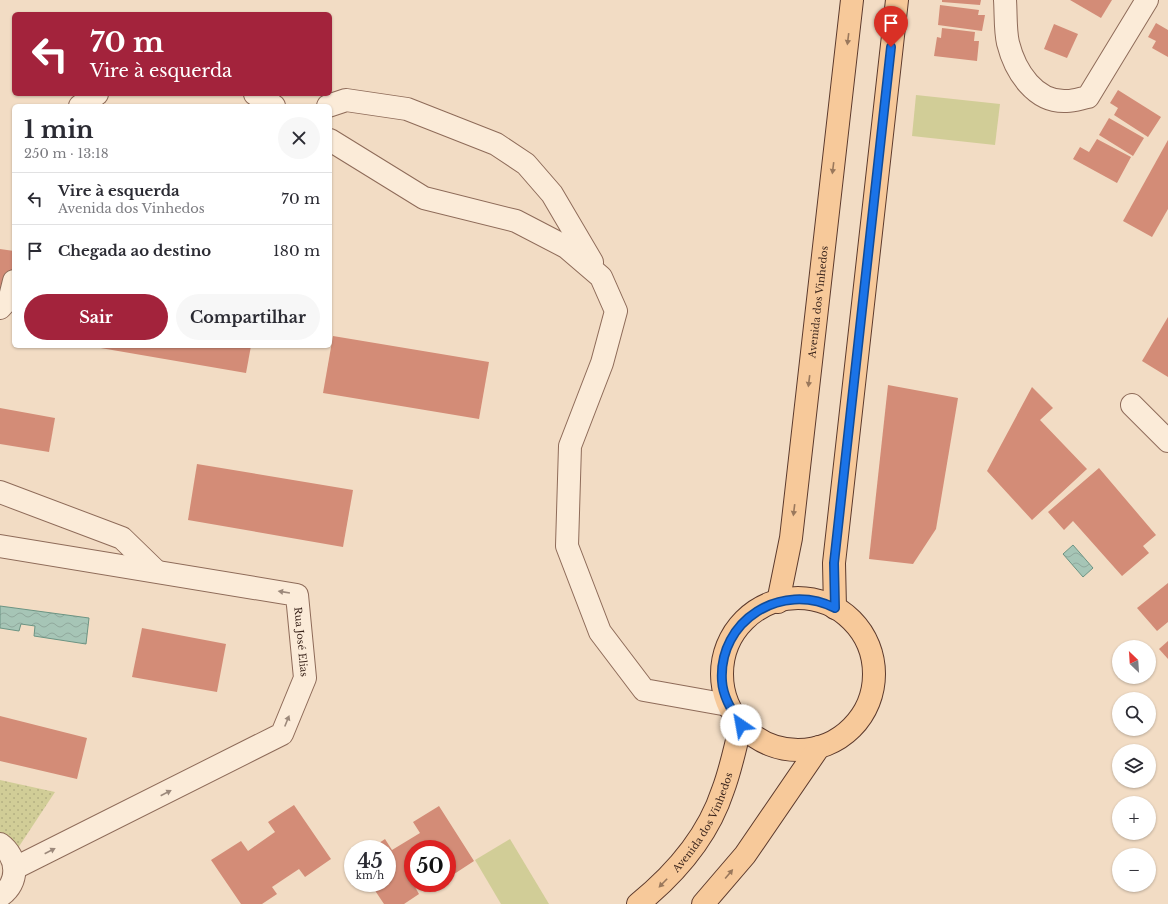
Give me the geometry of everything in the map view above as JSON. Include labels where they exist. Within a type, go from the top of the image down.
[{"type":"main road","name":"Avenida dos Vinhedos","points":[[778,602],[791,538],[852,0]]},
{"type":"main road","points":[[835,608],[834,563],[897,0]]},
{"type":"main road","points":[[796,598],[822,602],[835,608],[844,613],[862,632],[873,656],[874,682],[867,707],[852,728],[831,743],[819,747],[807,750],[783,749],[760,741],[741,725],[728,705],[722,682],[724,657],[733,635],[749,616],[770,604],[796,598]]},
{"type":"main road","name":"Avenida dos Vinhedos","points":[[638,904],[662,885],[703,834],[723,791],[741,725]]},
{"type":"main road","points":[[704,904],[745,855],[819,747]]},
{"type":"street","points":[[1005,0],[1008,43],[1018,69],[1032,88],[1048,98],[1067,101],[1088,97],[1147,0]]},
{"type":"street","points":[[83,104],[94,96]]},
{"type":"street","points":[[258,96],[271,104]]},
{"type":"street","points":[[332,105],[346,100],[407,108],[496,144],[526,164],[552,194],[601,277],[616,311],[602,363],[570,446],[567,546],[600,632],[644,690],[728,705]]},
{"type":"street","points":[[332,141],[424,198],[516,221],[566,247],[601,277]]},
{"type":"street","points":[[0,308],[10,297],[12,288]]},
{"type":"street","points":[[1132,405],[1168,441]]},
{"type":"street","points":[[0,492],[122,538],[156,571]]},
{"type":"street","name":"Rua José Elias","points":[[0,546],[297,594],[305,678],[282,734],[15,868]]},
{"type":"street","points":[[0,844],[6,848],[12,857],[15,868],[14,878],[9,888],[0,896]]},
{"type":"shaded area","points":[[916,95],[1000,104],[995,145],[912,136]]},
{"type":"shaded area","points":[[0,780],[55,792],[12,857],[0,844]]},
{"type":"shaded area","points":[[510,839],[549,904],[501,904],[475,860]]},
{"type":"water","points":[[1073,545],[1093,568],[1083,577],[1063,554]]},
{"type":"water","points":[[0,606],[89,618],[86,644],[34,636],[35,626],[21,624],[19,631],[0,628]]},
{"type":"building","points":[[942,0],[981,0],[980,5],[942,2]]},
{"type":"building","points":[[1070,0],[1112,0],[1101,18]]},
{"type":"building","points":[[940,5],[979,10],[978,15],[985,15],[982,31],[938,25]]},
{"type":"building","points":[[1156,23],[1168,30],[1168,57],[1152,48],[1156,41],[1148,37]]},
{"type":"building","points":[[1054,24],[1078,34],[1067,58],[1044,49]]},
{"type":"building","points":[[942,28],[975,32],[974,41],[979,41],[977,61],[934,56],[937,37],[941,38]]},
{"type":"building","points":[[1118,90],[1161,117],[1148,137],[1114,115],[1118,108],[1110,103]]},
{"type":"building","points":[[1109,118],[1144,138],[1133,156],[1099,135]]},
{"type":"building","points":[[1097,139],[1131,157],[1117,183],[1073,159],[1080,147],[1089,152]]},
{"type":"building","points":[[1168,140],[1168,209],[1152,237],[1123,221]]},
{"type":"building","points":[[0,249],[12,251],[12,294],[0,292]]},
{"type":"building","points":[[1168,317],[1168,377],[1142,361]]},
{"type":"building","points":[[333,336],[489,362],[479,419],[323,393]]},
{"type":"building","points":[[101,348],[251,348],[246,373]]},
{"type":"building","points":[[888,385],[958,398],[936,529],[913,564],[869,559]]},
{"type":"building","points":[[1032,387],[1053,408],[1040,420],[1087,469],[1032,520],[987,471]]},
{"type":"building","points":[[0,408],[55,418],[49,452],[0,444]]},
{"type":"building","points":[[197,464],[353,490],[343,547],[188,520]]},
{"type":"building","points":[[1099,468],[1156,535],[1143,546],[1149,553],[1122,576],[1073,521],[1064,530],[1048,512]]},
{"type":"building","points":[[1168,583],[1168,622],[1157,631],[1137,608]]},
{"type":"building","points":[[142,628],[226,644],[217,692],[132,677]]},
{"type":"building","points":[[1168,641],[1168,659],[1159,649]]},
{"type":"building","points":[[0,716],[87,738],[77,779],[0,761]]},
{"type":"building","points":[[294,805],[331,859],[305,877],[299,869],[272,887],[277,894],[262,904],[241,904],[211,860],[241,841],[248,851],[275,832],[268,822]]},
{"type":"building","points":[[439,806],[474,861],[456,873],[456,840],[408,840],[420,833],[413,822]]},
{"type":"building","points":[[404,843],[404,892],[418,892],[419,894],[404,904],[384,904],[376,892],[396,892],[396,848]]},
{"type":"route","points":[[741,725],[728,705],[722,682],[724,657],[733,635],[749,616],[770,604],[796,598],[822,602],[835,608],[834,563],[891,47]]}]
